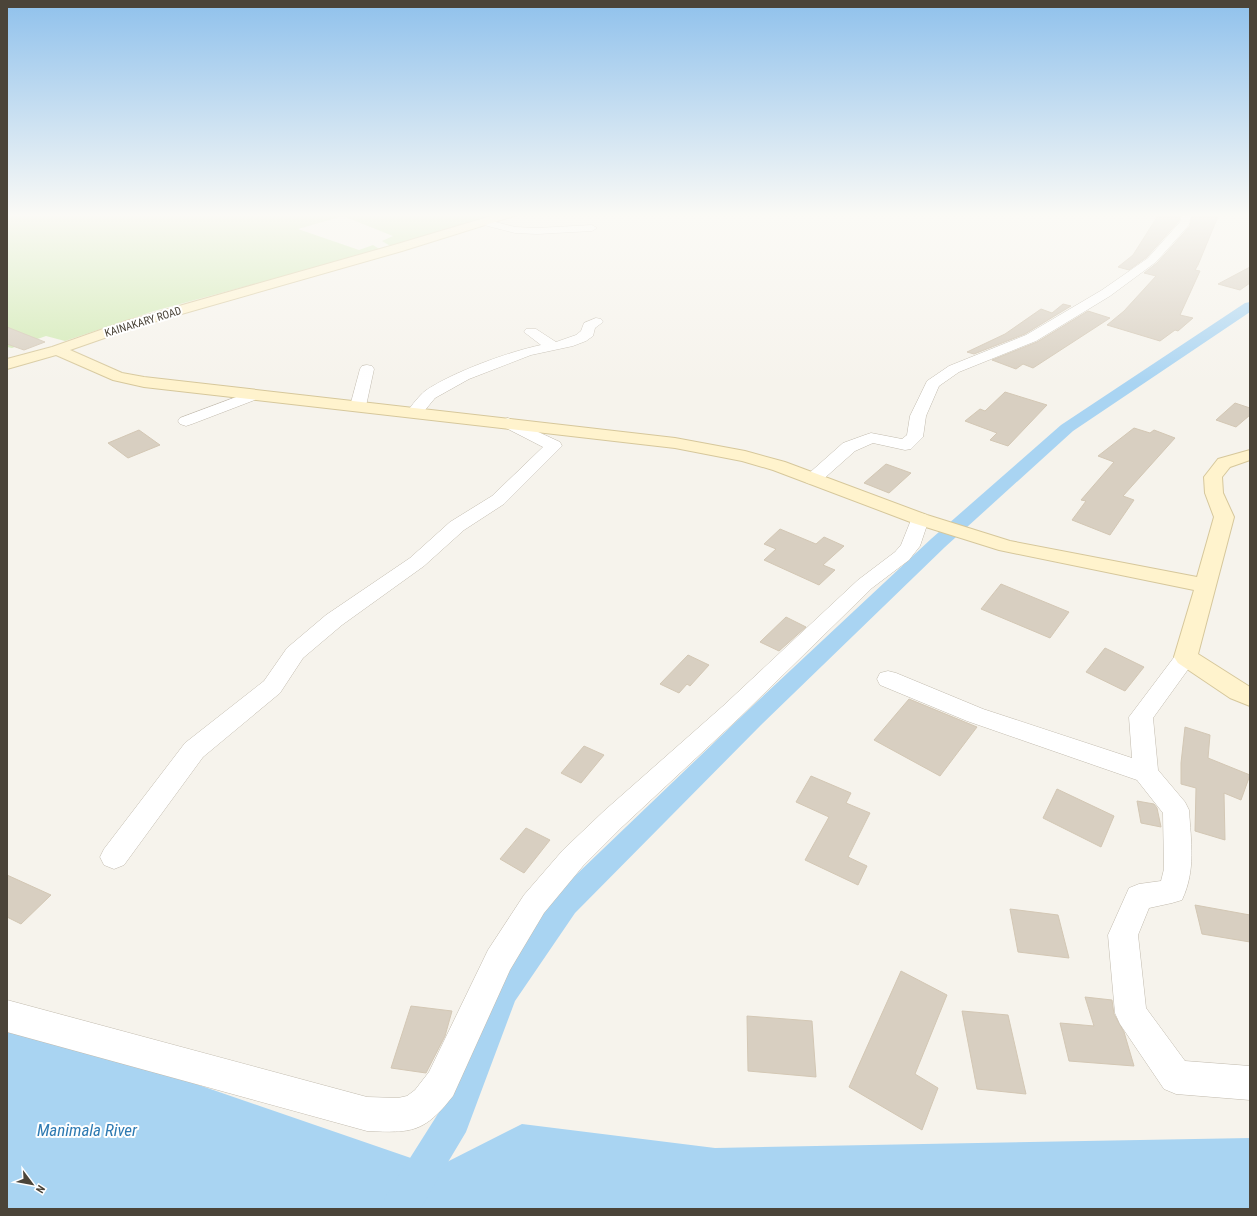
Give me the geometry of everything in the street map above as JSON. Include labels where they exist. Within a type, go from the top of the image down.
[{"type":"main road","name":"KAINAKARY ROAD","points":[[7,364],[57,350],[131,324],[315,271]]},
{"type":"main road","points":[[57,350],[118,377],[144,382],[675,443],[738,454],[779,466],[927,521],[1006,546],[1204,585]]},
{"type":"main road","points":[[7,352],[30,358]]},
{"type":"main road","points":[[1250,455],[1224,464],[1213,477],[1214,493],[1224,517],[1204,585],[1186,657],[1239,692],[1250,697]]},
{"type":"street","points":[[813,479],[849,447],[871,438],[905,445],[915,437],[918,416],[932,384],[954,369],[1030,338],[1106,293],[1137,271]]},
{"type":"street","points":[[415,412],[430,395],[464,376],[527,352],[568,343],[581,338],[588,332],[589,326],[596,322]]},
{"type":"street","points":[[531,332],[553,346]]},
{"type":"street","points":[[358,406],[367,368]]},
{"type":"street","points":[[186,421],[255,395]]},
{"type":"street","points":[[114,857],[194,750],[272,687],[295,653],[334,620],[417,562],[457,526],[498,500],[554,446],[508,423]]},
{"type":"street","points":[[7,1016],[367,1114],[398,1115],[414,1112],[427,1102],[441,1084],[503,954],[534,904],[573,858],[619,813],[731,712],[865,584],[902,556],[927,521]]},
{"type":"street","points":[[1146,773],[1141,717],[1186,657]]},
{"type":"street","points":[[888,679],[975,715],[1146,773],[1176,810],[1178,869],[1172,891],[1139,897],[1123,935],[1131,1013],[1176,1077],[1250,1083]]},
{"type":"green space","points":[[7,271],[304,271],[154,311],[65,341],[46,336],[12,348],[7,347]]},
{"type":"water","name":"Manimala River","points":[[7,1027],[80,1044],[437,1167],[522,1124],[715,1148],[1250,1138],[1250,1209],[7,1209]]},
{"type":"building","points":[[1147,271],[1200,271],[1180,315],[1193,318],[1178,331],[1175,330],[1160,341],[1107,325],[1124,311],[1156,276],[1144,273]]},
{"type":"building","points":[[1243,271],[1250,271],[1250,283],[1240,290],[1218,284]]},
{"type":"building","points":[[1063,304],[1071,306],[1025,334],[974,354],[967,352],[1005,334],[1041,309],[1052,313]]},
{"type":"building","points":[[1088,311],[1110,318],[1033,368],[1023,364],[1016,369],[992,360],[1037,342]]},
{"type":"building","points":[[7,327],[45,342],[24,350],[7,344]]},
{"type":"building","points":[[1005,392],[1047,405],[1008,446],[990,440],[997,433],[965,421],[980,409],[985,411]]},
{"type":"building","points":[[1235,403],[1250,408],[1250,415],[1236,427],[1216,420]]},
{"type":"building","points":[[1134,428],[1150,433],[1154,430],[1175,438],[1123,496],[1134,500],[1110,535],[1072,520],[1086,501],[1081,500],[1114,462],[1098,456]]},
{"type":"building","points":[[139,430],[160,445],[128,458],[108,443]]},
{"type":"building","points":[[886,464],[911,473],[889,493],[864,483]]},
{"type":"building","points":[[780,529],[816,544],[824,537],[844,546],[823,565],[835,570],[819,585],[764,560],[776,549],[764,544]]},
{"type":"building","points":[[1001,584],[1069,612],[1050,638],[981,609]]},
{"type":"building","points":[[786,617],[806,627],[779,651],[760,642]]},
{"type":"building","points":[[1105,648],[1144,667],[1125,691],[1086,672]]},
{"type":"building","points":[[688,655],[709,665],[690,686],[687,684],[679,693],[660,684]]},
{"type":"building","points":[[909,699],[977,727],[940,776],[874,740]]},
{"type":"building","points":[[1185,727],[1210,735],[1208,758],[1250,775],[1241,800],[1224,793],[1225,840],[1195,831],[1196,788],[1181,784],[1181,763]]},
{"type":"building","points":[[584,746],[604,755],[581,783],[561,773]]},
{"type":"building","points":[[811,776],[851,793],[846,803],[870,813],[848,857],[867,866],[858,885],[805,860],[829,817],[796,802]]},
{"type":"building","points":[[1057,789],[1114,816],[1101,847],[1043,818]]},
{"type":"building","points":[[1137,801],[1154,804],[1157,808],[1161,827],[1141,823]]},
{"type":"building","points":[[526,828],[550,840],[524,873],[500,859]]},
{"type":"building","points":[[7,875],[51,895],[21,924],[7,917]]},
{"type":"building","points":[[1195,905],[1250,915],[1250,942],[1202,934]]},
{"type":"building","points":[[1010,909],[1058,915],[1069,958],[1018,952]]},
{"type":"building","points":[[901,971],[947,995],[915,1074],[938,1088],[922,1130],[849,1087]]},
{"type":"building","points":[[1085,997],[1112,1000],[1114,1014],[1124,1032],[1134,1066],[1069,1061],[1060,1023],[1094,1026]]},
{"type":"building","points":[[411,1006],[452,1011],[445,1036],[426,1073],[391,1068]]},
{"type":"building","points":[[962,1011],[1008,1015],[1026,1094],[977,1089]]},
{"type":"building","points":[[747,1016],[812,1021],[816,1077],[748,1071]]},
{"type":"waterway","points":[[399,1209],[454,1120],[503,993],[565,904],[753,719],[938,543],[1067,428],[1250,306]]}]
